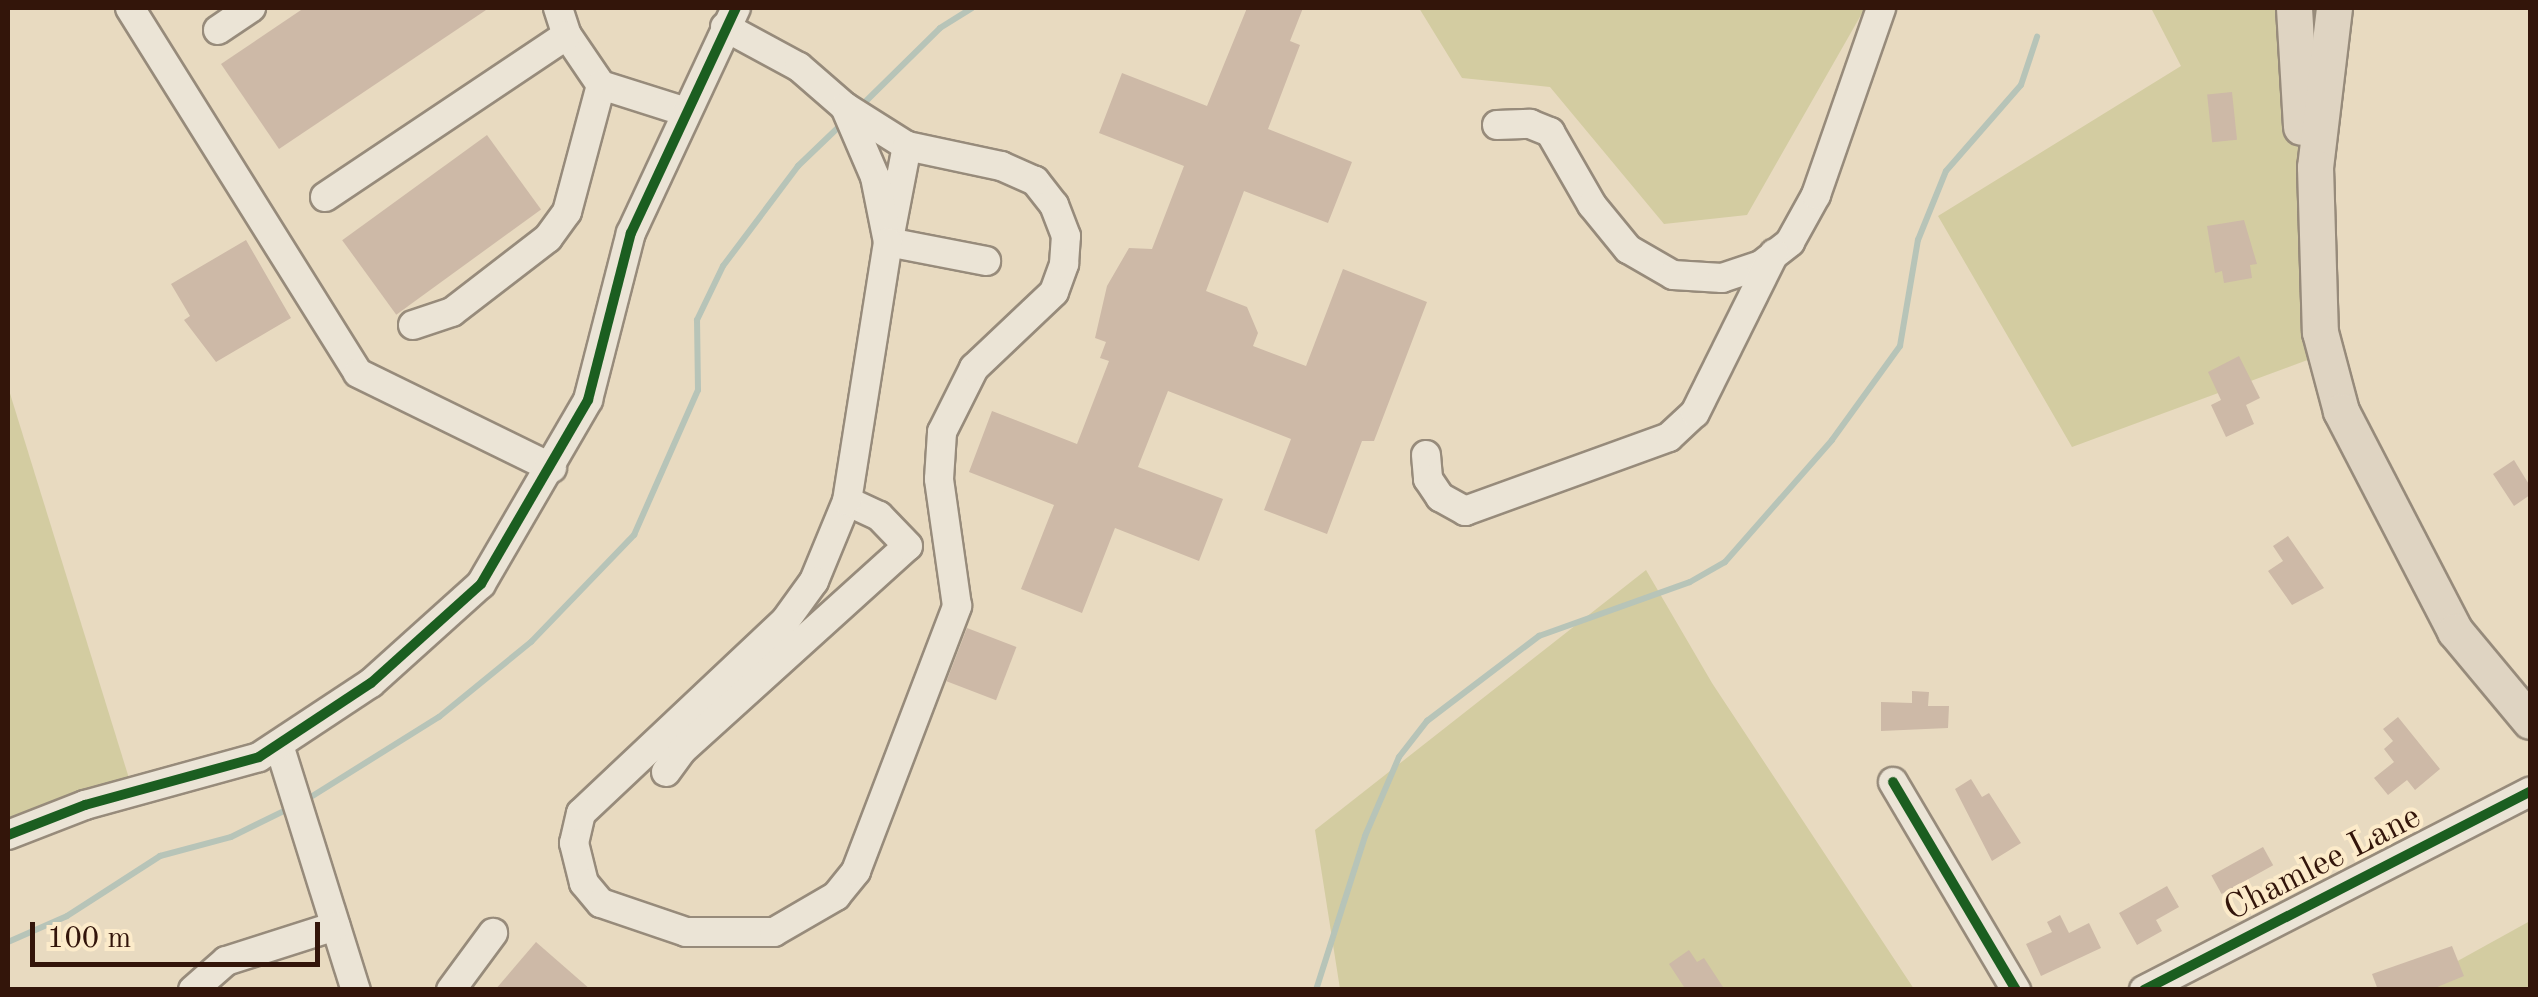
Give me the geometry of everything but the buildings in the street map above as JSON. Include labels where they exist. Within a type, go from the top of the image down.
[{"type":"main road","points":[[2294,8],[2302,219],[2341,411],[2419,569],[2455,631],[2530,721]]},
{"type":"main road","points":[[2319,311],[2314,166],[2334,8]]},
{"type":"street","points":[[130,8],[358,372],[552,468]]},
{"type":"street","points":[[218,30],[251,8]]},
{"type":"street","points":[[558,8],[567,35],[602,85],[686,112]]},
{"type":"street","points":[[1498,126],[1530,124],[1550,132],[1592,204],[1628,249],[1672,275],[1722,278],[1774,254],[1790,242],[1816,195],[1881,8]]},
{"type":"street","points":[[8,835],[279,745],[371,684],[481,584],[552,468],[588,400],[631,233],[731,17],[846,107],[907,146],[1001,166],[1035,181],[1054,205],[1065,250],[1054,292],[974,368],[942,432],[939,479],[956,606],[856,870],[836,896],[774,932],[686,932],[601,904],[584,883],[574,843],[581,812],[785,622],[814,581],[847,502],[907,146]]},
{"type":"street","points":[[325,196],[567,35]]},
{"type":"street","points":[[414,325],[452,312],[548,238],[567,212],[602,85]]},
{"type":"street","points":[[846,107],[875,176],[889,238]]},
{"type":"street","points":[[889,238],[986,261]]},
{"type":"street","points":[[1426,454],[1428,479],[1440,497],[1464,511],[1670,437],[1695,413],[1774,254]]},
{"type":"street","points":[[666,772],[682,750],[908,546],[880,516],[847,502]]},
{"type":"street","points":[[279,745],[356,990]]},
{"type":"street","points":[[1894,782],[2016,990]]},
{"type":"street","name":"Chamlee Lane","points":[[2144,990],[2530,792]]},
{"type":"street","points":[[208,985],[226,961],[336,926]]},
{"type":"street","points":[[451,990],[492,933]]},
{"type":"shaded area","points":[[1419,8],[1865,8],[1747,215],[1664,224],[1550,87],[1462,78]]},
{"type":"shaded area","points":[[2151,8],[2338,8],[2329,352],[2072,447],[1938,216],[2181,66]]},
{"type":"shaded area","points":[[8,387],[132,788],[8,834]]},
{"type":"shaded area","points":[[1646,570],[1712,683],[1914,989],[1340,989],[1315,830]]},
{"type":"shaded area","points":[[2530,921],[2530,989],[2407,989]]},
{"type":"waterway","points":[[861,106],[940,28],[972,8]]},
{"type":"waterway","points":[[1316,990],[1365,836],[1399,757],[1427,721],[1539,636],[1690,582],[1725,562],[1832,440],[1900,346],[1918,240],[1946,171],[2021,85],[2037,37]]},
{"type":"waterway","points":[[306,800],[439,717],[531,642],[634,535],[698,390],[697,320],[723,266],[798,166],[845,121]]},
{"type":"waterway","points":[[8,942],[67,916],[160,856],[231,837],[290,808]]},
{"type":"cycle path","points":[[8,835],[85,805],[259,757],[371,683],[481,584],[588,400],[631,233],[736,8]]},
{"type":"cycle path","points":[[1893,782],[2016,990]]},
{"type":"cycle path","points":[[2144,990],[2530,792]]}]
